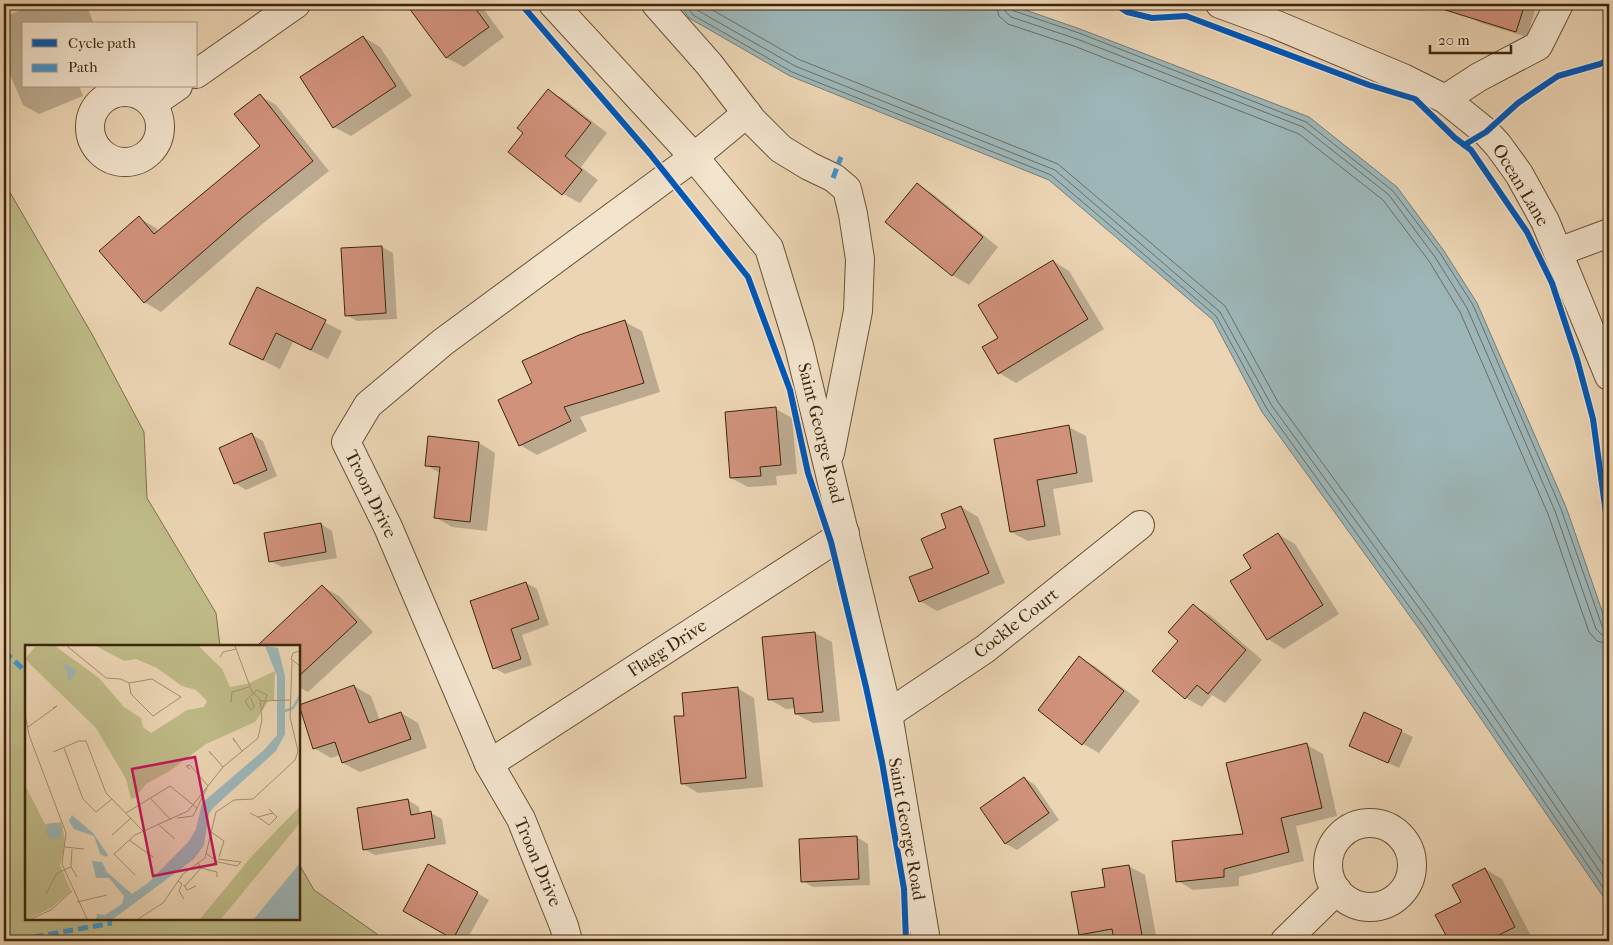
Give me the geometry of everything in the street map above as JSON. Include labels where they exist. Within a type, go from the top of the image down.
[{"type":"street","points":[[198,73],[296,4]]},
{"type":"street","name":"Saint George Road","points":[[553,4],[694,157],[769,248],[800,346],[888,714],[926,941]]},
{"type":"street","points":[[656,4],[709,64],[747,113],[781,149],[834,178],[847,189],[860,260],[858,311],[828,462]]},
{"type":"street","name":"Ocean Lane","points":[[1220,4],[1272,23],[1404,78],[1445,99],[1486,132],[1519,174],[1545,221],[1609,376]]},
{"type":"street","points":[[1445,99],[1479,77],[1538,46],[1559,4]]},
{"type":"street","points":[[152,104],[175,88]]},
{"type":"street","name":"Troon Drive","points":[[568,941],[564,926],[521,819],[490,764],[388,527],[346,442],[368,405],[443,342],[694,157],[747,113]]},
{"type":"street","points":[[1558,252],[1609,233]]},
{"type":"street","name":"Cockle Court","points":[[888,714],[985,649],[1140,524]]},
{"type":"street","name":"Flagg Drive","points":[[490,764],[845,533]]},
{"type":"street","points":[[1285,941],[1337,890]]},
{"type":"shaded area","points":[[4,182],[93,336],[144,432],[147,498],[216,613],[220,645],[25,645],[25,920],[300,920],[300,866],[314,890],[377,934],[383,941],[4,941]]},
{"type":"water","points":[[679,4],[1008,4],[1080,29],[1309,117],[1397,187],[1444,251],[1477,303],[1566,507],[1609,631],[1609,905],[1420,630],[1262,412],[1213,320],[1049,180],[790,76],[689,18]]},
{"type":"building","points":[[406,4],[472,4],[489,27],[446,58]]},
{"type":"building","points":[[1442,4],[1525,4],[1516,32],[1442,9]]},
{"type":"building","points":[[363,36],[396,86],[333,128],[300,77]]},
{"type":"building","points":[[548,89],[591,123],[565,156],[582,170],[562,195],[508,152],[523,133],[517,128]]},
{"type":"building","points":[[260,94],[313,161],[244,216],[144,303],[99,251],[139,216],[154,234],[260,146],[234,114]]},
{"type":"building","points":[[917,183],[983,237],[952,276],[885,222]]},
{"type":"building","points":[[382,246],[386,313],[345,316],[341,248]]},
{"type":"building","points":[[1053,260],[1088,319],[998,374],[982,347],[998,338],[978,305]]},
{"type":"building","points":[[257,287],[326,320],[311,350],[276,333],[263,360],[229,344]]},
{"type":"building","points":[[625,320],[644,383],[564,407],[571,421],[519,446],[498,400],[532,383],[522,361],[579,335]]},
{"type":"building","points":[[776,407],[781,465],[760,467],[761,476],[730,478],[725,412]]},
{"type":"building","points":[[1069,425],[1077,473],[1037,480],[1045,526],[1010,532],[994,439]]},
{"type":"building","points":[[252,433],[267,470],[234,484],[219,448]]},
{"type":"building","points":[[428,436],[479,442],[470,522],[434,518],[440,467],[425,466]]},
{"type":"building","points":[[961,506],[989,573],[919,602],[909,577],[933,568],[921,539],[946,528],[941,514]]},
{"type":"building","points":[[321,523],[326,552],[269,562],[264,533]]},
{"type":"building","points":[[1278,533],[1323,605],[1267,640],[1230,581],[1251,568],[1243,555]]},
{"type":"building","points":[[526,582],[539,619],[511,629],[521,659],[493,669],[470,601]]},
{"type":"building","points":[[322,585],[357,622],[300,675],[300,645],[258,645]]},
{"type":"building","points":[[1193,604],[1246,650],[1208,694],[1197,685],[1185,699],[1152,671],[1178,641],[1168,632]]},
{"type":"building","points":[[815,632],[823,712],[795,714],[793,698],[768,700],[762,637]]},
{"type":"building","points":[[1079,656],[1124,691],[1082,745],[1038,710]]},
{"type":"building","points":[[354,685],[369,723],[401,712],[411,739],[342,763],[335,742],[313,749],[300,705]]},
{"type":"building","points":[[738,687],[746,778],[681,784],[674,716],[684,716],[682,693]]},
{"type":"building","points":[[1364,712],[1402,730],[1388,763],[1349,746]]},
{"type":"building","points":[[1307,743],[1322,808],[1281,818],[1289,852],[1224,869],[1224,877],[1176,882],[1172,841],[1243,834],[1226,763]]},
{"type":"building","points":[[1024,777],[1049,813],[1005,844],[980,808]]},
{"type":"building","points":[[408,799],[411,815],[431,811],[435,838],[363,850],[357,808]]},
{"type":"building","points":[[857,836],[859,879],[801,882],[799,839]]},
{"type":"building","points":[[428,864],[478,892],[453,939],[403,911]]},
{"type":"building","points":[[1129,865],[1142,935],[1114,940],[1112,929],[1079,935],[1071,892],[1105,887],[1102,869]]},
{"type":"building","points":[[1485,868],[1515,927],[1487,941],[1449,941],[1435,915],[1461,902],[1452,885]]},
{"type":"marked path","points":[[833,178],[841,157]]},
{"type":"marked path","points":[[4,651],[25,671]]},
{"type":"marked path","points":[[4,941],[112,923]]},
{"type":"cycle path","points":[[521,4],[650,154],[748,277],[790,390],[808,473],[831,542],[866,687],[882,762],[904,889],[906,941]]},
{"type":"cycle path","points":[[1115,4],[1127,12],[1152,18],[1186,16],[1369,85],[1415,99],[1455,138],[1471,150],[1527,232],[1552,283],[1577,359],[1593,419],[1609,535]]},
{"type":"cycle path","points":[[1464,145],[1486,132],[1518,103],[1558,76],[1600,64],[1609,59]]}]
